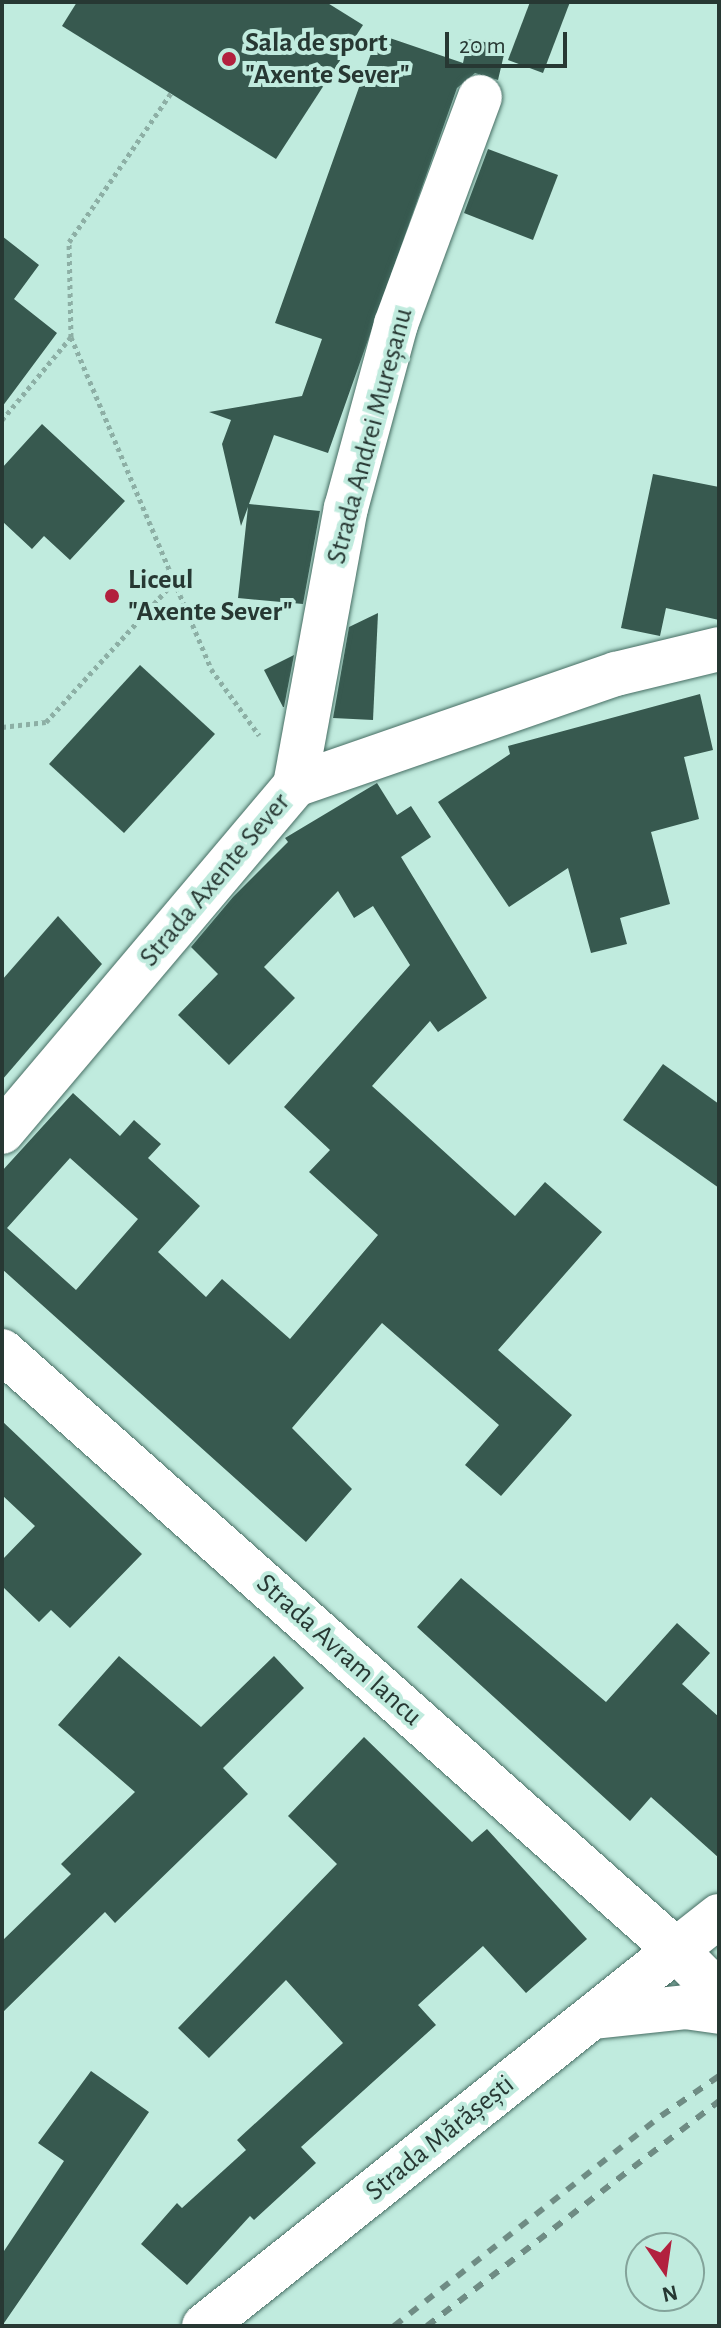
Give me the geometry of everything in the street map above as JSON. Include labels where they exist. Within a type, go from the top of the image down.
[{"type":"street","name":"Strada Andrei Mureșanu","points":[[295,785],[346,508],[396,324],[480,97]]},
{"type":"street","name":"Strada Axente Sever","points":[[2,1132],[295,785],[616,674],[719,649]]},
{"type":"street","name":"Strada Avram Iancu","points":[[2,1351],[676,1950],[719,1993]]},
{"type":"street","name":"Strada Mărășești","points":[[204,2326],[719,1916]]},
{"type":"street","points":[[592,2017],[685,2007],[719,2012]]},
{"type":"path","points":[[171,93],[69,242],[71,337],[211,669],[295,785]]},
{"type":"path","points":[[2,420],[71,337]]},
{"type":"path","points":[[2,727],[46,722],[174,582]]},
{"type":"building","name":"Sala de sport \"Axente Sever\"","points":[[77,2],[326,2],[363,25],[276,159],[62,26]]},
{"type":"building","points":[[530,2],[570,2],[543,73],[508,60]]},
{"type":"building","points":[[378,34],[463,63],[468,39],[506,46],[498,80],[475,73],[457,88],[328,453],[274,435],[249,504],[320,511],[303,604],[238,598],[248,507],[241,526],[222,444],[231,420],[209,412],[302,396],[322,339],[275,323]]},
{"type":"building","points":[[488,149],[558,175],[533,240],[464,213]]},
{"type":"building","points":[[2,236],[39,265],[14,299],[57,333],[2,407]]},
{"type":"building","points":[[42,424],[125,501],[70,560],[44,536],[32,549],[2,521],[2,468]]},
{"type":"building","points":[[653,474],[719,487],[719,620],[666,608],[660,636],[621,628]]},
{"type":"building","points":[[378,613],[373,720],[333,718],[349,627]]},
{"type":"building","points":[[294,655],[284,707],[283,707],[264,670]]},
{"type":"building","points":[[140,665],[215,734],[124,833],[49,764]]},
{"type":"building","points":[[700,694],[713,750],[684,757],[699,819],[651,832],[670,904],[620,918],[627,944],[591,953],[568,868],[509,907],[438,802],[510,754],[508,746]]},
{"type":"building","points":[[377,783],[397,815],[411,806],[431,837],[401,857],[487,998],[438,1032],[430,1021],[372,1086],[515,1216],[545,1182],[602,1232],[498,1350],[572,1415],[501,1496],[465,1465],[499,1425],[382,1323],[292,1428],[352,1489],[306,1542],[2,1269],[2,1171],[73,1093],[120,1136],[134,1120],[161,1144],[148,1158],[200,1206],[158,1252],[206,1297],[222,1279],[290,1339],[378,1235],[309,1172],[330,1150],[284,1107],[410,965],[373,906],[354,918],[338,891],[264,967],[295,998],[229,1065],[178,1015],[218,974],[191,947],[233,897],[288,842],[285,838]],"holes":[[[70,1158],[138,1219],[76,1290],[7,1228]]]},
{"type":"building","points":[[58,916],[102,964],[2,1080],[2,980]]},
{"type":"building","points":[[663,1064],[719,1104],[719,1188],[623,1120]]},
{"type":"building","points":[[2,1421],[142,1554],[70,1628],[51,1610],[39,1622],[2,1586],[2,1560],[35,1526],[2,1495]]},
{"type":"building","points":[[461,1578],[606,1702],[677,1623],[710,1653],[682,1684],[719,1717],[719,1858],[651,1797],[630,1821],[417,1627]]},
{"type":"building","points":[[119,1656],[201,1727],[274,1656],[304,1688],[223,1768],[248,1794],[115,1923],[105,1912],[2,2013],[2,1941],[71,1874],[61,1864],[135,1792],[58,1725]]},
{"type":"building","points":[[364,1737],[472,1842],[487,1829],[587,1939],[526,1993],[483,1946],[418,2005],[436,2025],[301,2147],[316,2163],[254,2220],[250,2216],[187,2285],[141,2244],[177,2203],[182,2208],[246,2150],[237,2140],[343,2043],[286,1980],[209,2058],[178,2028],[337,1864],[288,1816]]},
{"type":"building","points":[[91,2071],[149,2112],[2,2326],[2,2254],[64,2161],[38,2143]]},
{"type":"railway","points":[[394,2326],[661,2116],[719,2076]]},
{"type":"railway","points":[[427,2326],[719,2101]]},
{"type":"place","name":"Sala de sport \"Axente Sever\"","points":[[229,59]]},
{"type":"place","name":"Liceul \"Axente Sever\"","points":[[112,596]]}]
